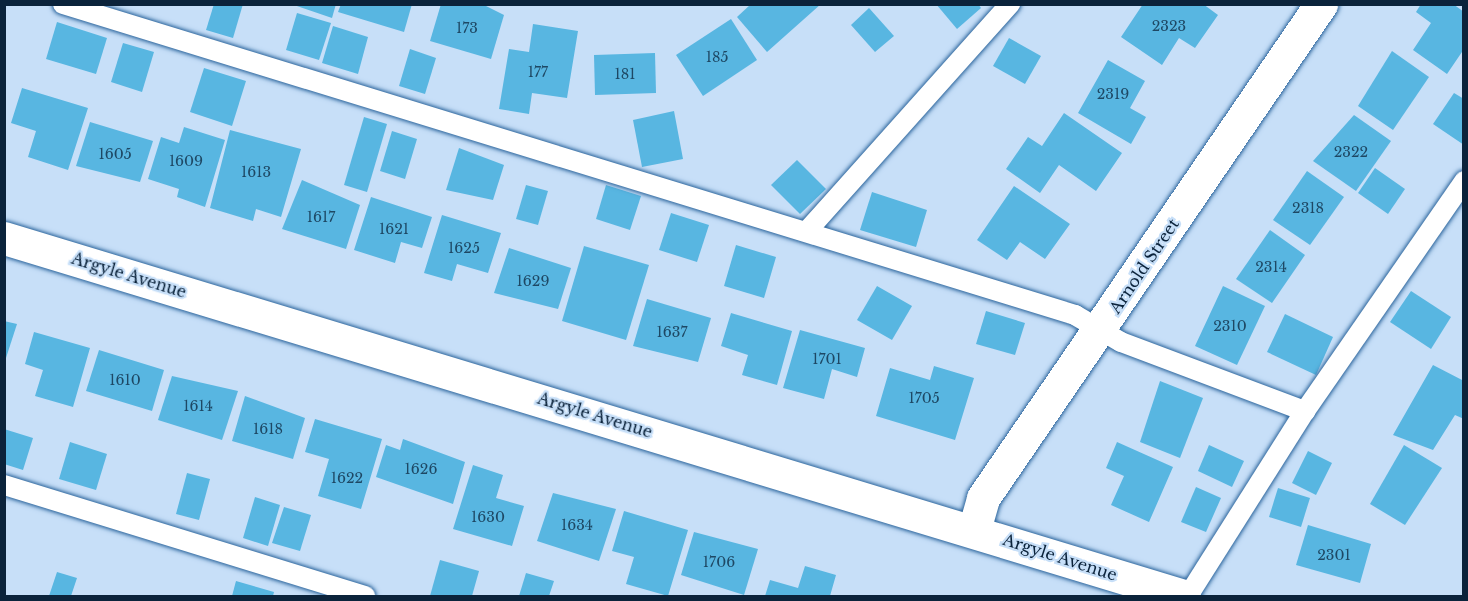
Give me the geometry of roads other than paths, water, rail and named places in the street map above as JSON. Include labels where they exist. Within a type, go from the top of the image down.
[{"type":"street","name":"Arnold Street","points":[[974,530],[983,498],[1321,4]]},
{"type":"street","name":"Argyle Avenue","points":[[4,238],[974,530],[1186,597]]},
{"type":"lane","points":[[63,4],[1075,315],[1099,331],[1305,411]]},
{"type":"lane","points":[[807,231],[1010,4]]},
{"type":"lane","points":[[1186,597],[1305,411],[1464,181]]},
{"type":"lane","points":[[4,485],[365,597]]}]
